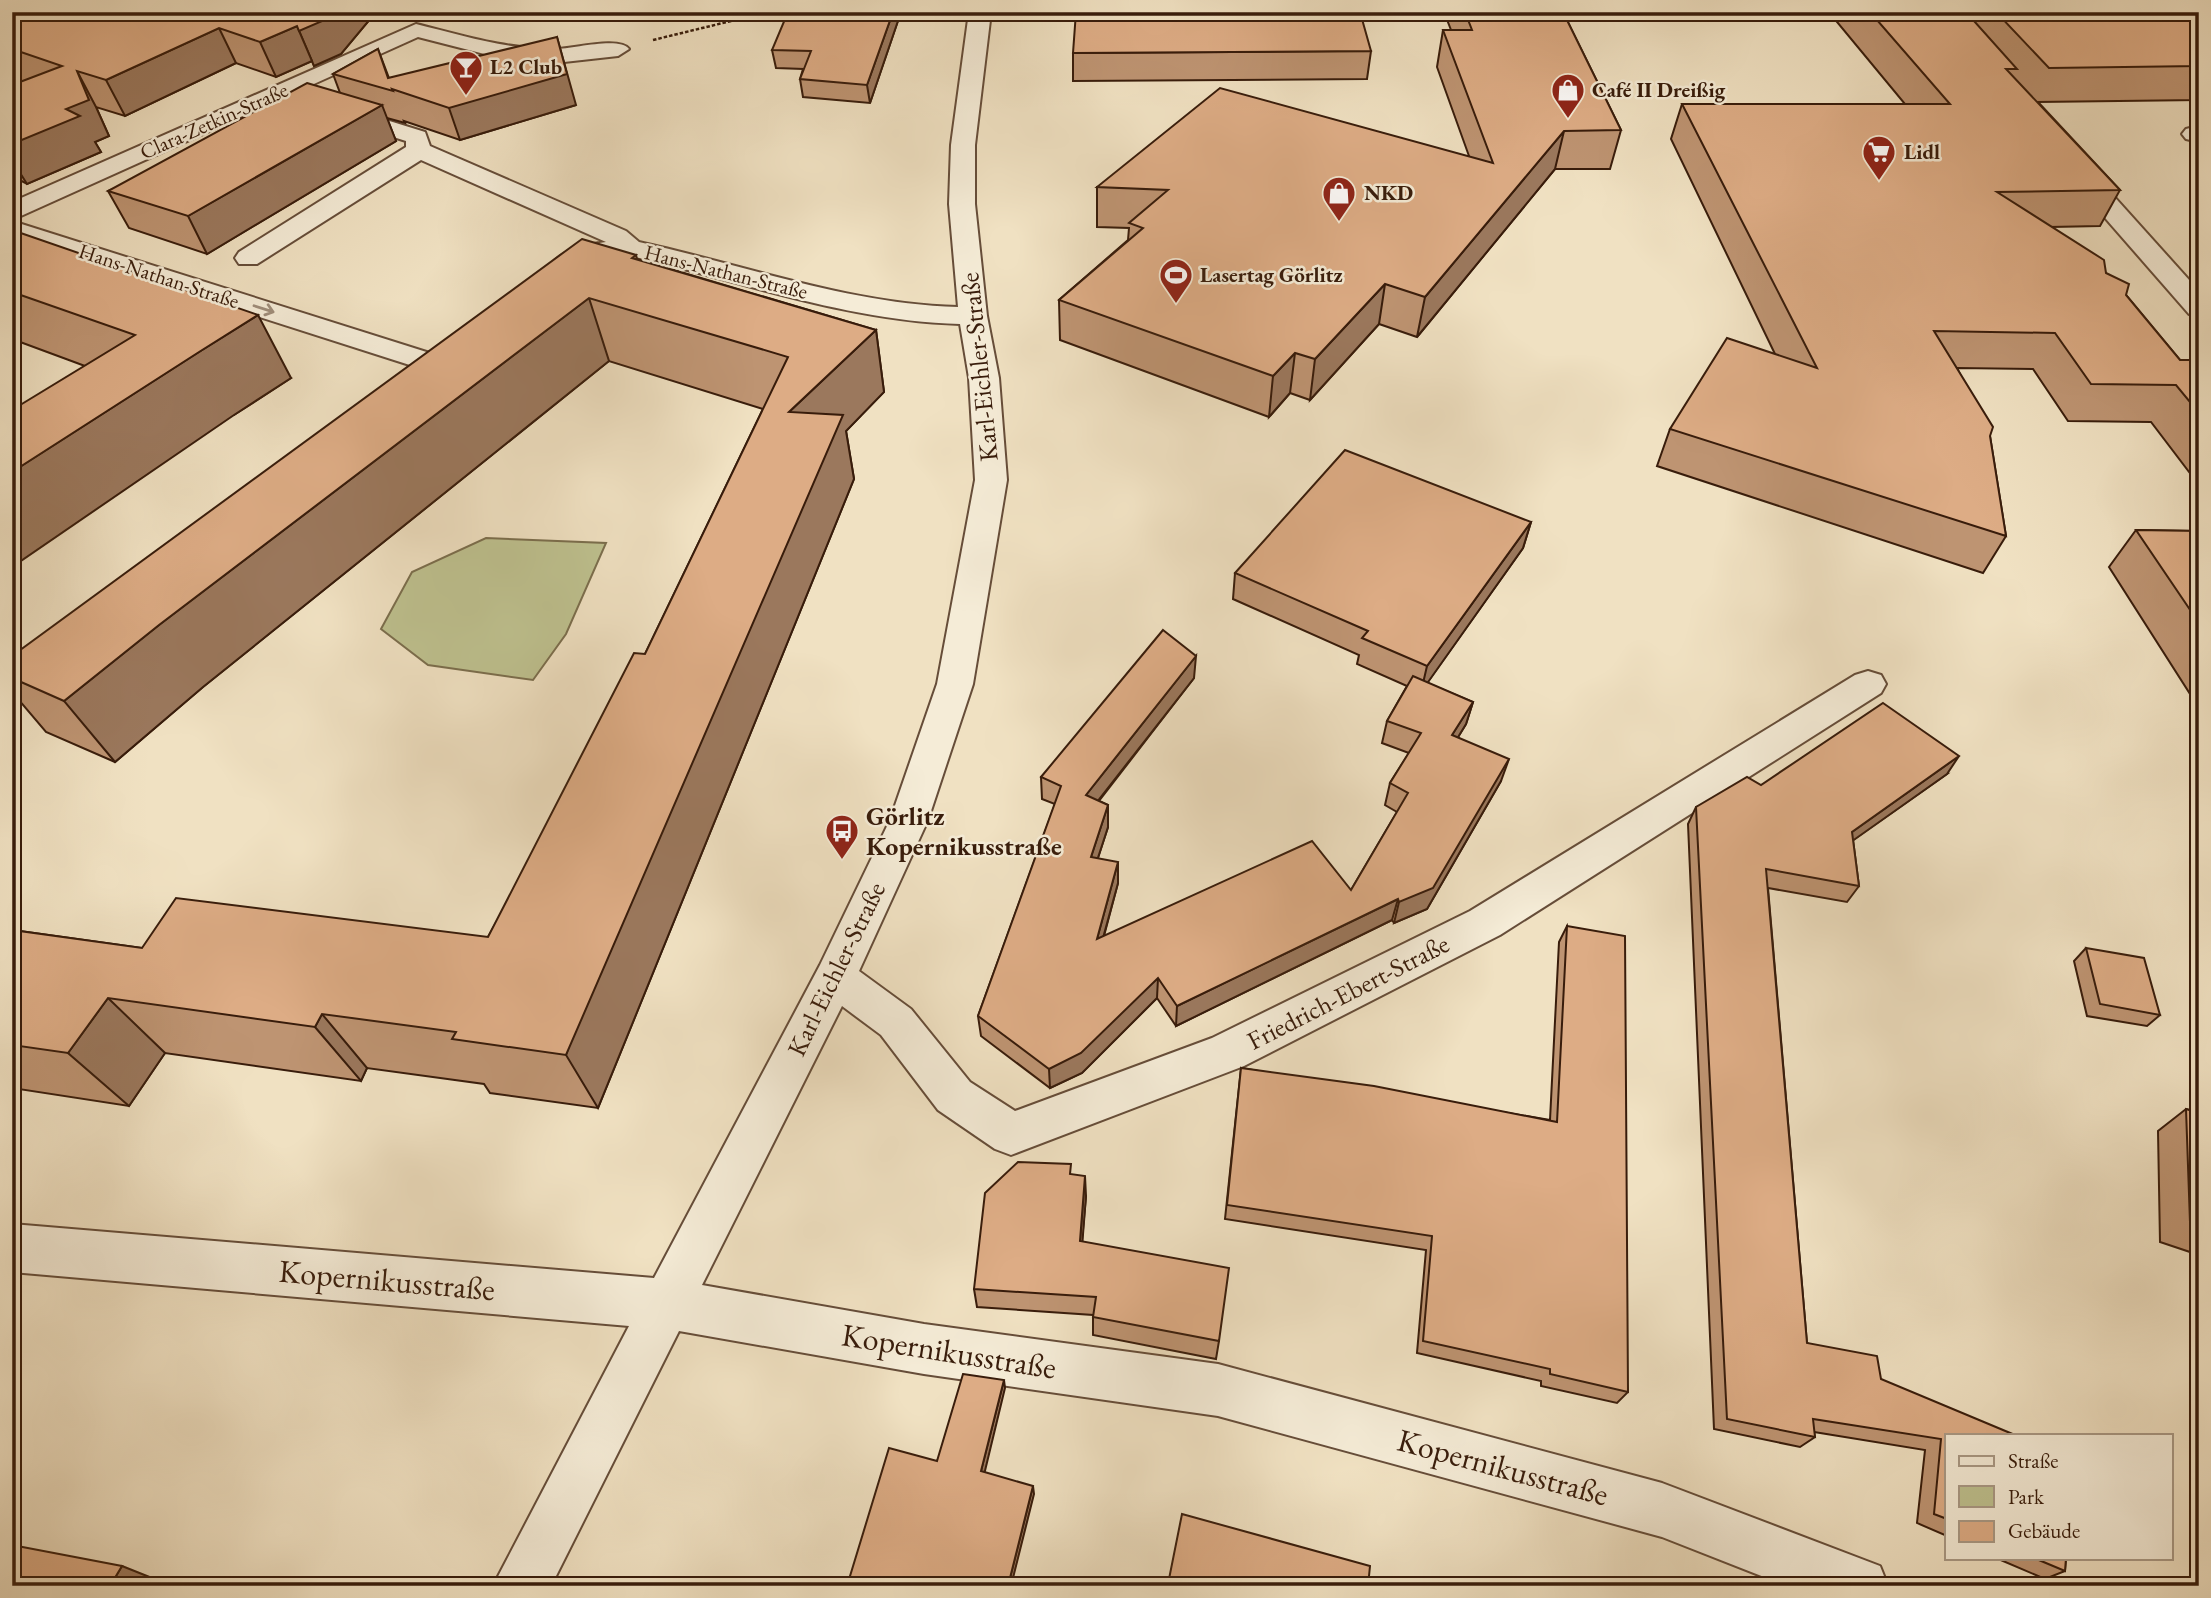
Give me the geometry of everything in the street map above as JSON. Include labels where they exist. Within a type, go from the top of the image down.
[{"type":"street","name":"Karl-Eichler-Straße","points":[[521,1586],[835,976],[909,820],[955,684],[976,579],[991,480],[985,378],[973,316],[962,204],[963,145],[979,12]]},
{"type":"street","name":"Clara-Zetkin-Straße","points":[[12,212],[416,30],[504,52],[555,57],[618,49]]},
{"type":"street","points":[[325,109],[417,136],[419,150]]},
{"type":"street","points":[[2056,147],[2199,308]]},
{"type":"street","points":[[419,150],[617,237],[627,244],[627,247]]},
{"type":"street","points":[[248,258],[419,150]]},
{"type":"street","name":"Hans-Nathan-Straße","points":[[12,229],[438,354],[393,386]]},
{"type":"street","name":"Hans-Nathan-Straße","points":[[538,283],[579,256],[627,247],[870,309],[929,317],[973,316]]},
{"type":"street","name":"Friedrich-Ebert-Straße","points":[[835,976],[896,1022],[954,1096],[1011,1134],[1228,1052],[1485,923],[1868,684]]},
{"type":"street","name":"Kopernikusstraße","points":[[12,1248],[664,1304],[924,1349],[1218,1390],[1662,1510],[1860,1586]]},
{"type":"path","points":[[618,49],[768,12]]},
{"type":"green space","points":[[486,538],[606,543],[566,634],[533,680],[428,665],[381,629],[412,572]]},
{"type":"building","points":[[12,12],[333,12],[327,19],[299,31],[297,26],[260,42],[219,28],[106,80],[77,71],[89,100],[66,109],[80,116],[12,144],[12,85],[62,66],[12,49]]},
{"type":"building","points":[[788,12],[893,12],[867,85],[800,79],[811,51],[772,50]]},
{"type":"building","points":[[1076,12],[1360,12],[1371,51],[1073,53]]},
{"type":"building","points":[[1465,12],[1563,12],[1621,130],[1564,131],[1425,297],[1385,284],[1315,359],[1295,353],[1273,376],[1059,300],[1143,228],[1129,223],[1168,190],[1097,187],[1220,88],[1493,163],[1443,30],[1472,30]]},
{"type":"building","points":[[1870,12],[1966,12],[2017,69],[2006,69],[2120,190],[1997,192],[2104,260],[2106,273],[2129,284],[2126,295],[2180,360],[2199,360],[2199,413],[2176,385],[2091,384],[2055,333],[1934,331],[1993,427],[1990,436],[2006,536],[1670,429],[1727,338],[1817,368],[1682,104],[1950,104]]},
{"type":"building","points":[[1996,12],[2199,12],[2199,66],[2049,68]]},
{"type":"building","points":[[557,37],[567,74],[449,108],[392,89],[393,91],[333,74],[378,49],[388,78]]},
{"type":"building","points":[[307,83],[382,105],[188,216],[108,191]]},
{"type":"building","points":[[12,230],[258,315],[12,472],[12,410],[135,335],[12,292]]},
{"type":"building","points":[[582,239],[636,255],[632,258],[876,330],[789,412],[843,415],[566,1055],[452,1039],[456,1032],[322,1014],[315,1027],[108,998],[68,1053],[12,1045],[12,930],[142,948],[176,898],[488,937],[634,653],[645,654],[788,357],[589,298],[159,625],[64,701],[12,678],[12,656]]},
{"type":"building","points":[[1345,450],[1531,522],[1427,666],[1362,638],[1368,631],[1235,573]]},
{"type":"building","points":[[2136,530],[2199,531],[2199,623]]},
{"type":"building","points":[[1163,630],[1196,656],[1086,795],[1108,805],[1091,857],[1118,862],[1097,939],[1312,841],[1351,890],[1408,793],[1390,783],[1421,733],[1387,721],[1413,676],[1473,702],[1452,735],[1509,759],[1433,888],[1399,902],[1398,899],[1177,1006],[1158,978],[1081,1053],[1049,1069],[978,1016],[1061,786],[1041,777]]},
{"type":"building","points":[[1883,703],[1959,756],[1852,832],[1859,886],[1766,869],[1807,1343],[1877,1356],[1881,1379],[2013,1434],[1945,1434],[1945,1518],[1934,1514],[1941,1439],[1813,1419],[1815,1437],[1727,1419],[1696,807],[1747,777],[1761,785]]},
{"type":"building","points":[[1567,926],[1625,936],[1628,1392],[1550,1374],[1550,1369],[1423,1341],[1432,1236],[1227,1205],[1241,1068],[1374,1086],[1557,1122]]},
{"type":"building","points":[[2086,948],[2144,958],[2160,1015],[2100,1004]]},
{"type":"building","points":[[2186,1109],[2199,1113],[2199,1225],[2190,1222]]},
{"type":"building","points":[[1018,1162],[1071,1164],[1070,1174],[1085,1176],[1080,1241],[1229,1268],[1219,1341],[1093,1317],[1096,1297],[974,1289],[985,1193]]},
{"type":"building","points":[[963,1374],[1004,1380],[981,1471],[1033,1486],[1008,1586],[847,1586],[889,1448],[937,1461]]},
{"type":"building","points":[[1182,1514],[1370,1566],[1368,1586],[1168,1584]]},
{"type":"building","points":[[12,1545],[122,1566],[110,1586],[12,1586]]},
{"type":"building","points":[[2039,1560],[2066,1560],[2065,1571]]},
{"type":"place","name":"L2 Club","points":[[466,97]]},
{"type":"place","name":"Café II Dreißig","points":[[1568,120]]},
{"type":"place","name":"Lidl","points":[[1879,182]]},
{"type":"place","name":"NKD","points":[[1339,223]]},
{"type":"place","name":"Lasertag Görlitz","points":[[1176,305]]},
{"type":"place","name":"Görlitz Kopernikusstraße","points":[[842,861]]}]
